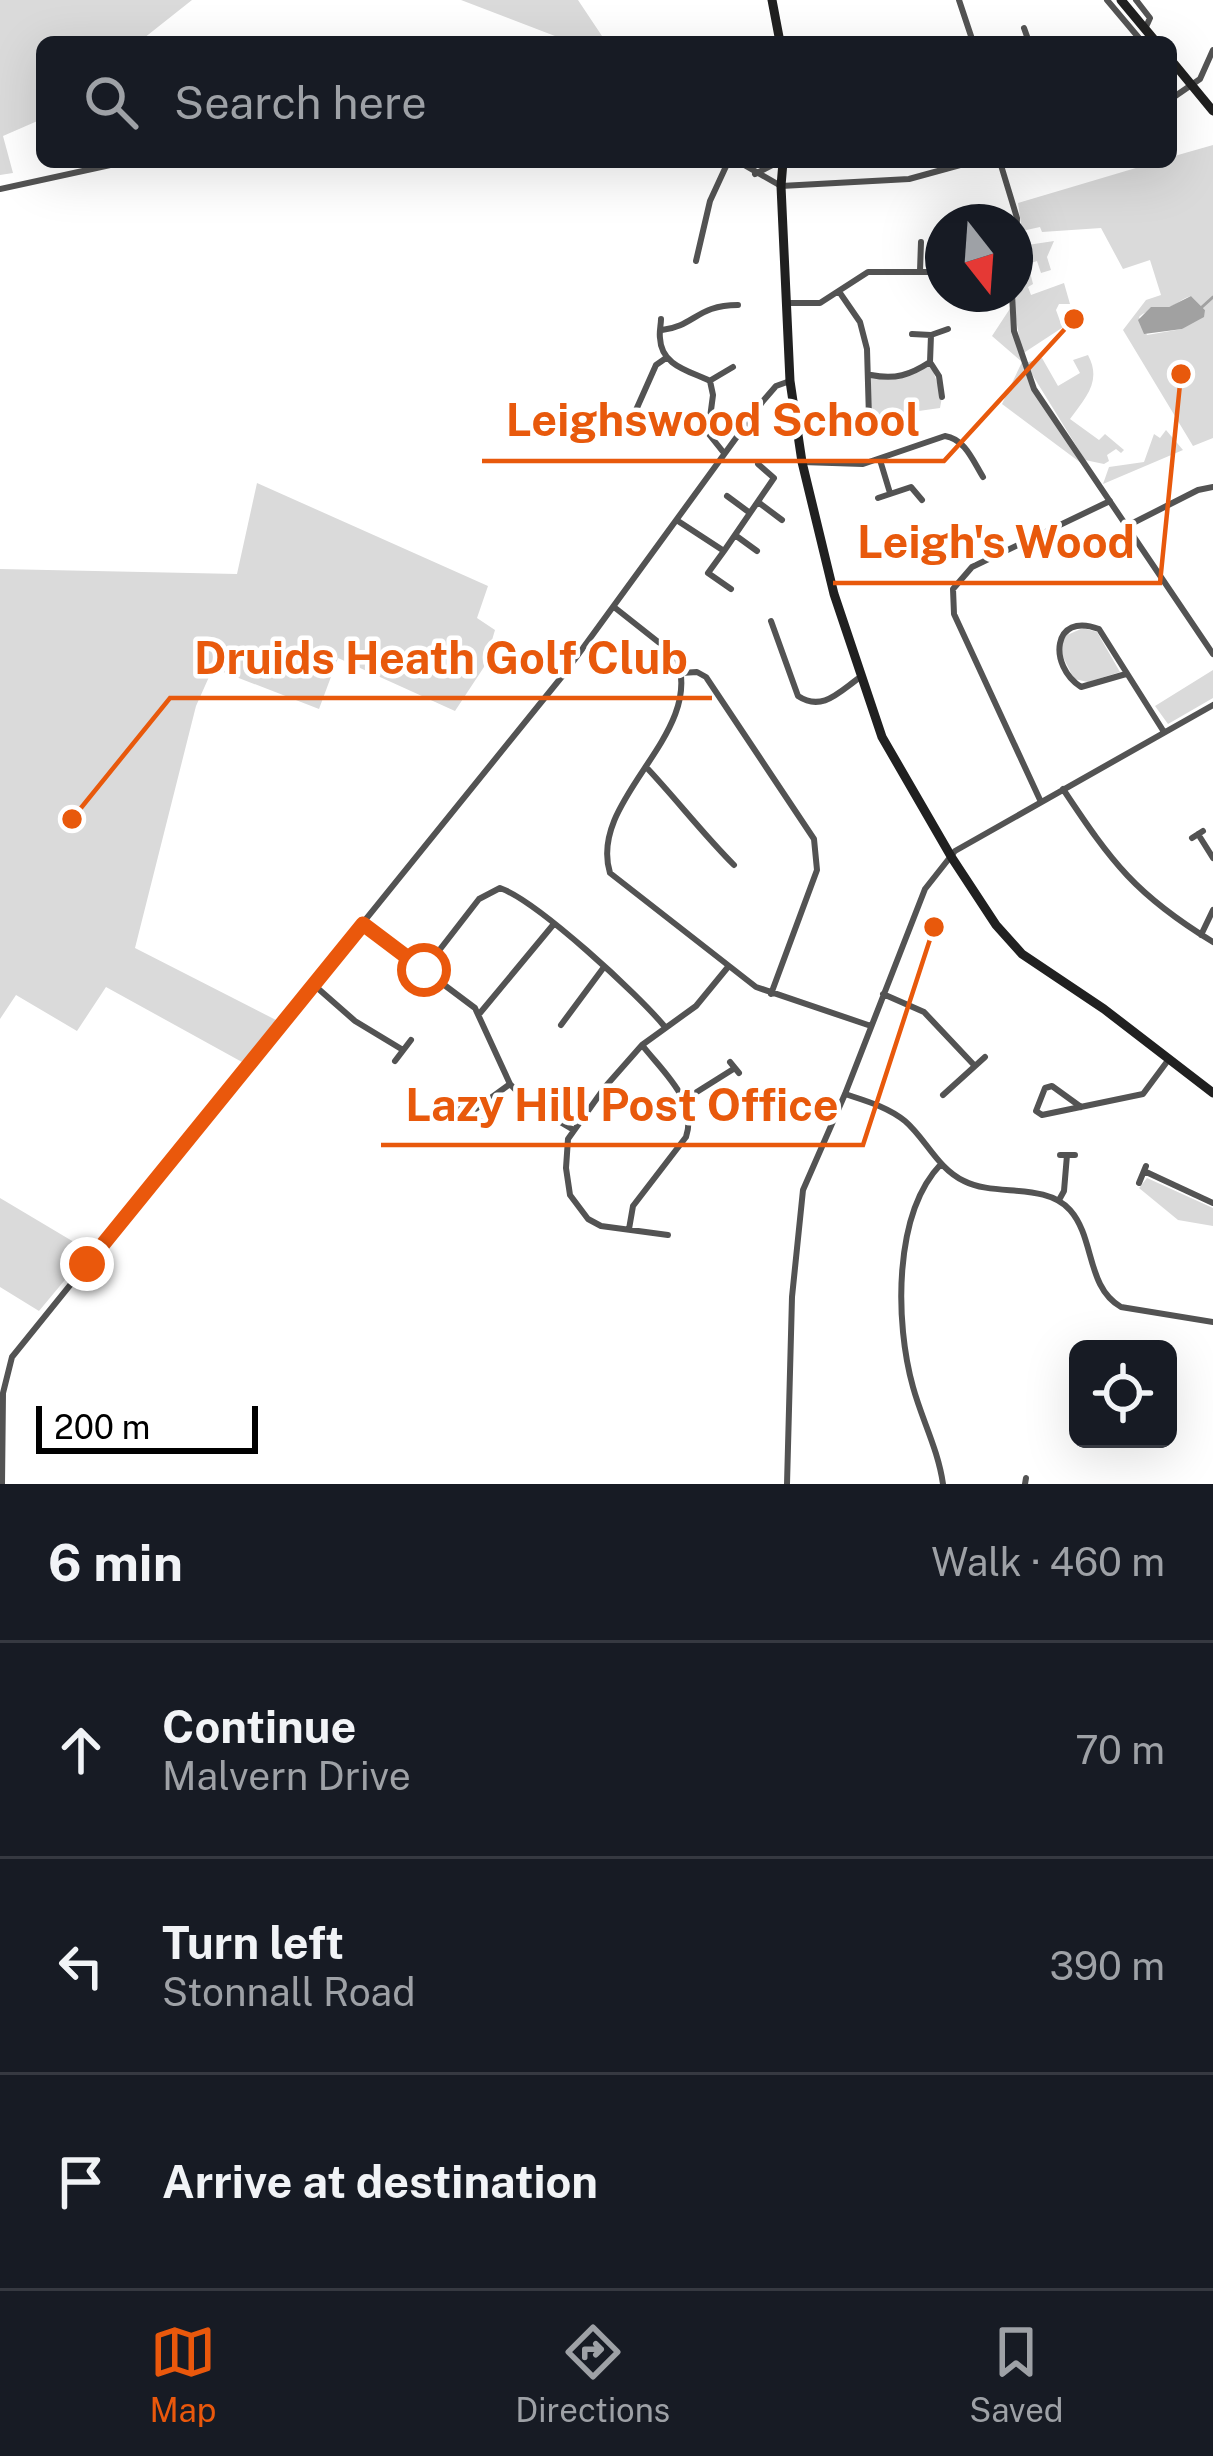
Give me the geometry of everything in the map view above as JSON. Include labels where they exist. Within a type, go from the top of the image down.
[{"type":"street","points":[[772,0],[779,36]]},
{"type":"street","points":[[959,0],[971,36]]},
{"type":"street","points":[[1107,0],[1136,36]]},
{"type":"street","points":[[1121,0],[1148,36]]},
{"type":"street","points":[[1136,0],[1150,18],[1145,29]]},
{"type":"street","points":[[1024,28],[1026,36]]},
{"type":"street","points":[[1177,95],[1204,74],[1213,50]]},
{"type":"street","points":[[1177,67],[1213,111]]},
{"type":"street","points":[[0,189],[96,168]]},
{"type":"street","points":[[696,261],[710,201],[725,168]]},
{"type":"street","points":[[747,168],[781,186],[909,179],[949,168]]},
{"type":"street","points":[[755,174],[768,168]]},
{"type":"street","points":[[781,168],[790,381],[802,462],[860,678],[882,737],[952,858],[996,925],[1022,954],[1104,1009],[1213,1093]]},
{"type":"street","points":[[1002,168],[1013,204]]},
{"type":"street","points":[[920,242],[920,271]]},
{"type":"street","points":[[786,303],[820,303],[868,272],[925,271]]},
{"type":"street","points":[[726,305],[727,292]]},
{"type":"street","points":[[840,293],[860,322],[871,375],[866,393],[869,418]]},
{"type":"street","points":[[662,330],[680,328],[704,308],[737,305]]},
{"type":"street","points":[[1013,312],[1014,332],[1034,389],[1213,654]]},
{"type":"street","points":[[661,319],[666,358],[710,380]]},
{"type":"street","points":[[912,334],[931,335],[948,329]]},
{"type":"street","points":[[931,335],[930,362],[939,376],[942,397]]},
{"type":"street","points":[[636,410],[656,365],[666,358]]},
{"type":"street","points":[[871,375],[904,376],[930,362]]},
{"type":"street","points":[[710,380],[733,367]]},
{"type":"street","points":[[710,380],[708,433],[725,454]]},
{"type":"street","points":[[2,1484],[3,1393],[12,1357],[614,607],[776,386],[790,381]]},
{"type":"street","points":[[644,398],[653,404]]},
{"type":"street","points":[[802,462],[862,464],[945,436],[954,437],[982,477]]},
{"type":"street","points":[[880,460],[890,493]]},
{"type":"street","points":[[731,590],[708,573],[774,478],[758,464]]},
{"type":"street","points":[[878,498],[911,487],[922,500]]},
{"type":"street","points":[[1127,526],[1213,487]]},
{"type":"street","points":[[727,496],[750,514]]},
{"type":"street","points":[[1041,802],[954,614],[952,589],[972,567],[1110,501]]},
{"type":"street","points":[[758,502],[782,520]]},
{"type":"street","points":[[677,520],[724,551]]},
{"type":"street","points":[[735,535],[757,551]]},
{"type":"street","points":[[614,607],[669,649],[681,674],[678,702],[647,768],[608,828],[605,845],[610,874],[728,967],[771,994],[871,1026]]},
{"type":"street","points":[[771,621],[797,696],[823,704],[860,678]]},
{"type":"street","points":[[1126,674],[1081,687],[1073,682],[1057,642],[1062,634],[1092,626],[1099,629],[1164,732]]},
{"type":"street","points":[[767,640],[777,637]]},
{"type":"street","points":[[681,674],[697,672],[706,677],[814,838],[817,869],[771,994]]},
{"type":"street","points":[[787,1484],[792,1297],[803,1190],[925,889],[955,851],[1213,705]]},
{"type":"street","points":[[647,768],[734,865]]},
{"type":"street","points":[[1064,789],[1130,883],[1213,942]]},
{"type":"street","points":[[1198,834],[1213,858]]},
{"type":"street","points":[[424,970],[479,899],[494,889],[508,891],[647,1004],[665,1027]]},
{"type":"street","points":[[1201,935],[1213,910]]},
{"type":"street","points":[[363,924],[480,1013],[510,1084],[528,1103],[572,1129]]},
{"type":"street","points":[[480,1013],[553,925]]},
{"type":"street","points":[[561,1020],[604,967]]},
{"type":"street","points":[[668,1235],[602,1226],[576,1207],[570,1195],[566,1150],[572,1129],[642,1045],[696,1006],[728,967]]},
{"type":"street","points":[[314,985],[355,1021],[403,1049]]},
{"type":"street","points":[[883,994],[924,1012],[974,1065]]},
{"type":"street","points":[[395,1061],[411,1040]]},
{"type":"street","points":[[629,1230],[633,1206],[686,1137],[690,1114],[642,1045]]},
{"type":"street","points":[[943,1095],[985,1057]]},
{"type":"street","points":[[1082,1107],[1052,1086],[1045,1088],[1036,1111],[1042,1115],[1082,1107],[1143,1094],[1169,1060]]},
{"type":"street","points":[[684,1100],[735,1068]]},
{"type":"street","points":[[470,1113],[510,1084]]},
{"type":"street","points":[[845,1094],[908,1124],[958,1179],[1059,1200],[1081,1228],[1109,1300],[1121,1307],[1213,1322]]},
{"type":"street","points":[[459,1107],[485,1124]]},
{"type":"street","points":[[1059,1200],[1067,1155]]},
{"type":"street","points":[[941,1164],[918,1197],[903,1262],[902,1303],[912,1384],[938,1455],[943,1484]]},
{"type":"street","points":[[1139,1183],[1145,1168],[1213,1203]]},
{"type":"shaded area","points":[[0,0],[192,0],[147,36],[36,36],[36,122],[3,136],[13,173],[0,175]]},
{"type":"shaded area","points":[[461,0],[578,0],[602,36],[555,36]]},
{"type":"shaded area","points":[[1213,145],[1213,438],[1193,446],[1123,330],[1146,300],[1161,295],[1150,260],[1123,269],[1101,228],[1042,232],[1040,227],[1033,229],[1033,204],[1018,204],[1136,168],[1177,168],[1177,155]],"holes":[[[1191,296],[1205,310],[1182,329],[1147,335],[1139,317],[1151,310]]]},
{"type":"shaded area","points":[[1054,241],[1047,257],[1051,270],[1041,273],[1037,261],[1033,262],[1033,244]]},
{"type":"shaded area","points":[[1064,283],[1070,304],[1059,304],[1056,310],[1060,321],[1071,322],[1022,354],[1015,312],[1033,312],[1033,294]]},
{"type":"shaded area","points":[[1191,296],[1205,310],[1204,317],[1182,329],[1144,334],[1138,320],[1151,307],[1169,307]]},
{"type":"shaded area","points":[[1012,312],[1029,371],[1085,466],[1002,404],[1022,362],[992,336]]},
{"type":"shaded area","points":[[1088,355],[1093,381],[1070,419],[1099,440],[1105,434],[1124,450],[1107,455],[1109,461],[1104,464],[1085,460],[1025,363],[1042,358],[1058,386],[1080,373],[1073,360]]},
{"type":"shaded area","points":[[930,362],[942,397],[940,408],[869,418],[871,375],[888,378]]},
{"type":"shaded area","points":[[1166,430],[1183,450],[1103,484],[1109,467],[1144,462],[1154,434],[1160,438]]},
{"type":"shaded area","points":[[257,483],[488,586],[477,618],[495,630],[484,667],[455,711],[338,658],[319,709],[213,668],[196,706],[135,948],[276,1020],[242,1062],[106,987],[77,1031],[16,995],[0,1019],[0,569],[237,574]]},
{"type":"shaded area","points":[[1083,628],[1097,632],[1120,672],[1088,682],[1074,679],[1060,651],[1065,636]]},
{"type":"shaded area","points":[[1213,670],[1213,698],[1168,724],[1155,706]]},
{"type":"shaded area","points":[[1147,1178],[1213,1208],[1213,1226],[1178,1220],[1139,1188]]},
{"type":"shaded area","points":[[0,1198],[89,1251],[39,1311],[0,1287]]},
{"type":"waterway","points":[[1202,307],[1213,297]]},
{"type":"place","name":"Leighswood School","points":[[1074,319]]},
{"type":"place","name":"Leigh's Wood","points":[[1181,374]]},
{"type":"place","name":"Druids Heath Golf Club","points":[[72,819]]},
{"type":"place","name":"Lazy Hill Post Office","points":[[934,927]]},
{"type":"route","points":[[87,1264],[363,924],[424,970]]}]
